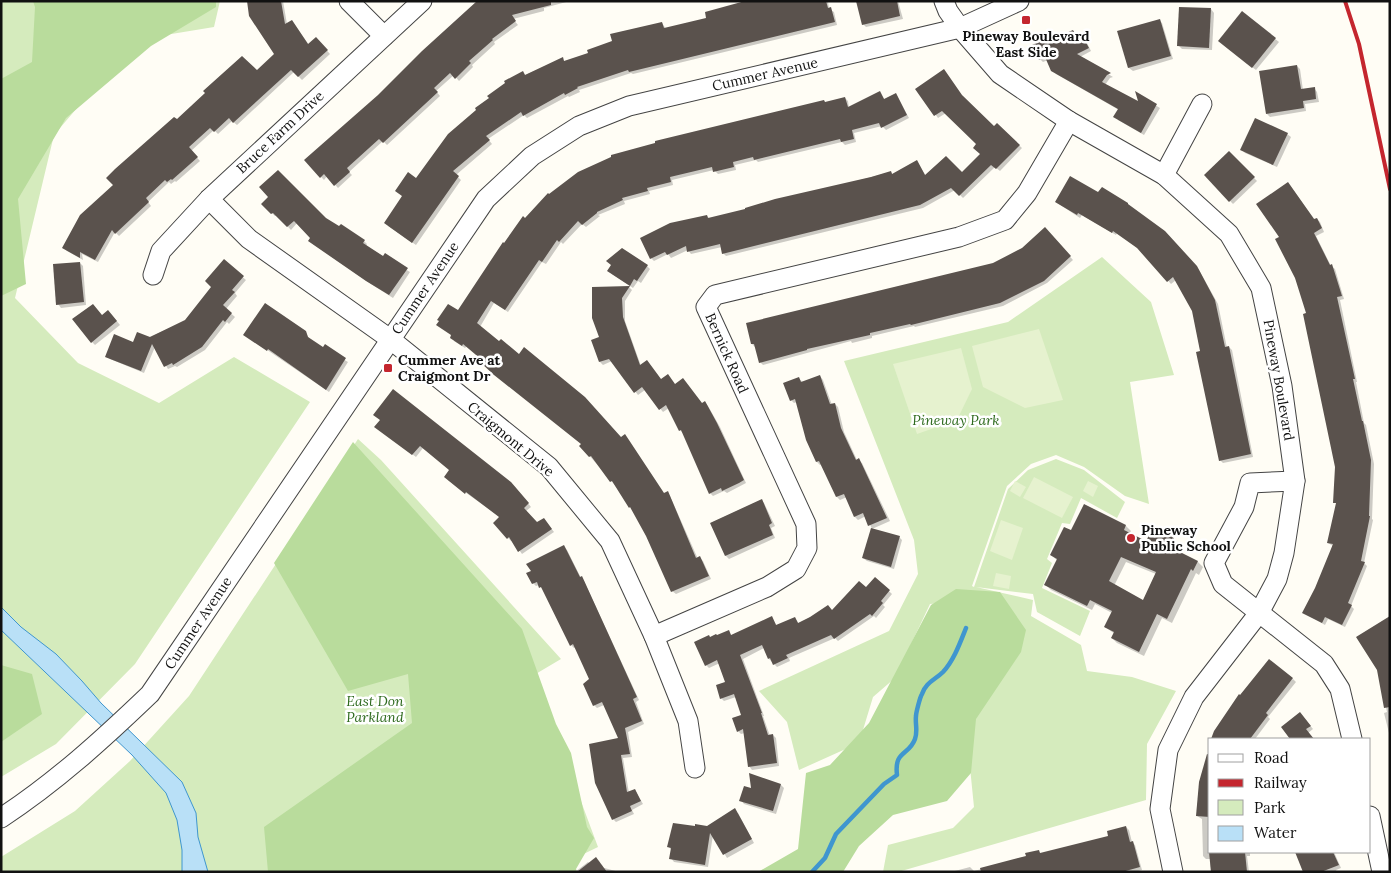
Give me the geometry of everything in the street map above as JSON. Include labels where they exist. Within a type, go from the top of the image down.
[{"type":"street","points":[[349,1],[384,36]]},
{"type":"street","name":"Bruce Farm Drive","points":[[153,275],[161,251],[209,199],[422,1]]},
{"type":"street","name":"Pineway Boulevard","points":[[944,1],[948,11],[960,28],[1000,74],[1068,121],[1164,175],[1229,234],[1261,288],[1282,386],[1295,481],[1284,553],[1277,579],[1259,613],[1194,696],[1168,750],[1160,809],[1173,872]]},
{"type":"street","name":"Cummer Avenue","points":[[1,818],[67,771],[150,694],[486,199],[532,156],[579,126],[629,106],[960,28],[1019,1]]},
{"type":"street","points":[[1164,175],[1202,104]]},
{"type":"street","name":"Bernick Road","points":[[654,636],[767,587],[796,569],[807,548],[806,524],[706,307],[715,296],[958,237],[1005,220],[1027,193],[1068,121]]},
{"type":"street","name":"Craigmont Drive","points":[[209,199],[249,239],[390,339],[549,467],[610,541],[654,636],[688,721],[695,768]]},
{"type":"street","points":[[1295,481],[1250,483],[1244,507],[1214,563],[1224,584],[1324,664],[1340,688],[1352,738]]},
{"type":"street","points":[[1371,821],[1382,872]]},
{"type":"green space","points":[[1,1],[220,1],[214,27],[135,40],[54,135],[15,298],[78,363],[159,403],[234,357],[310,402],[135,664],[56,744],[1,777]]},
{"type":"green space","points":[[33,1],[216,1],[216,7],[151,46],[66,118],[18,199],[26,284],[1,296],[1,79],[32,62],[35,7]]},
{"type":"green space","name":"Pineway Park","points":[[1102,257],[1151,302],[1174,375],[1130,382],[1149,504],[1125,496],[1084,467],[1056,455],[1031,464],[1007,486],[972,586],[974,587],[1008,489],[1028,470],[1056,459],[1084,470],[1125,502],[1117,518],[1081,498],[1070,524],[1062,523],[1047,559],[1052,563],[1042,588],[1090,611],[1080,636],[1037,612],[1033,594],[976,587],[1033,600],[1031,616],[1081,645],[1087,671],[1132,677],[1176,691],[1147,744],[1146,800],[898,872],[883,872],[888,845],[953,828],[974,807],[963,698],[965,601],[930,604],[895,678],[873,697],[859,743],[799,770],[787,722],[759,691],[889,631],[918,574],[914,540],[844,361],[1008,322]]},
{"type":"green space","points":[[1039,329],[1063,400],[1025,408],[983,387],[972,346]]},
{"type":"green space","points":[[961,348],[972,389],[957,420],[917,434],[893,364]]},
{"type":"green space","name":"East Don Parkland","points":[[358,439],[381,460],[561,659],[534,675],[598,847],[563,864],[565,872],[1,872],[1,857],[75,811],[130,761],[189,696]]},
{"type":"green space","points":[[353,442],[522,629],[556,724],[571,753],[587,827],[594,838],[576,869],[577,872],[268,872],[264,827],[412,723],[408,674],[348,691],[274,563]]},
{"type":"green space","points":[[1034,477],[1073,497],[1062,518],[1023,498]]},
{"type":"green space","points":[[1015,481],[1026,487],[1020,497],[1010,491]]},
{"type":"green space","points":[[1088,481],[1098,486],[1093,497],[1083,491]]},
{"type":"green space","points":[[1001,520],[1023,528],[1012,560],[990,551]]},
{"type":"green space","points":[[996,573],[1011,576],[1009,589],[993,586]]},
{"type":"green space","points":[[956,589],[1000,592],[1026,630],[1021,652],[976,719],[971,773],[947,801],[893,815],[859,846],[843,872],[758,872],[798,849],[806,773],[830,765],[869,723],[931,605]]},
{"type":"green space","points":[[1,665],[32,674],[42,714],[1,742]]},
{"type":"water","points":[[1,607],[21,627],[56,654],[101,703],[182,782],[196,813],[198,837],[208,872],[182,872],[182,850],[177,820],[166,793],[132,755],[1,630]]},
{"type":"building","points":[[247,1],[281,1],[285,24],[292,20],[308,44],[316,37],[328,50],[298,77],[291,70],[233,123],[229,118],[214,132],[210,128],[189,147],[198,157],[172,180],[167,182],[165,180],[146,198],[149,202],[115,234],[112,230],[95,260],[80,252],[80,258],[62,248],[80,215],[113,185],[106,178],[115,169],[174,117],[177,119],[205,93],[203,91],[242,56],[257,70],[274,54],[249,16]]},
{"type":"building","points":[[477,1],[551,1],[551,5],[512,15],[516,21],[492,39],[469,61],[471,63],[455,79],[450,73],[434,88],[438,92],[383,143],[379,139],[347,168],[350,172],[334,186],[324,174],[320,178],[304,160],[378,95],[422,51]]},
{"type":"building","points":[[745,1],[826,1],[828,8],[831,7],[835,22],[629,72],[628,70],[577,87],[523,116],[521,112],[486,136],[490,140],[453,171],[459,176],[412,243],[384,223],[402,196],[395,191],[408,172],[416,178],[448,134],[476,110],[475,108],[489,98],[487,96],[505,83],[504,81],[523,71],[525,75],[563,57],[564,61],[588,53],[587,50],[612,41],[610,34],[662,22],[664,28],[706,18],[705,12]]},
{"type":"building","points":[[856,1],[897,1],[900,16],[862,25]]},
{"type":"building","points":[[1179,7],[1211,8],[1209,48],[1177,46]]},
{"type":"building","points":[[1242,11],[1276,38],[1252,68],[1218,41]]},
{"type":"building","points":[[1160,19],[1171,56],[1128,68],[1117,31]]},
{"type":"building","points":[[1073,30],[1078,39],[1083,37],[1089,48],[1077,54],[1111,73],[1102,82],[1138,101],[1135,91],[1157,104],[1141,133],[1113,117],[1118,109],[1051,71],[1045,57],[1039,60],[1032,45],[1054,35],[1055,38]]},
{"type":"building","points":[[1297,65],[1301,89],[1315,87],[1316,99],[1303,101],[1304,108],[1266,114],[1259,71]]},
{"type":"building","points":[[944,69],[962,95],[994,126],[997,123],[1020,145],[996,169],[991,165],[959,196],[951,188],[920,205],[722,254],[720,244],[687,252],[686,246],[667,255],[665,252],[650,259],[640,238],[670,223],[707,215],[708,218],[775,199],[891,171],[892,174],[917,160],[925,175],[946,156],[962,172],[980,154],[973,148],[976,144],[942,111],[934,116],[915,89]]},
{"type":"building","points":[[880,91],[884,99],[896,93],[907,115],[881,128],[879,123],[852,130],[854,139],[841,142],[840,139],[754,160],[753,157],[733,162],[734,167],[713,172],[712,167],[670,177],[671,182],[647,188],[648,191],[622,198],[623,200],[597,212],[582,225],[578,221],[559,242],[557,240],[542,262],[539,260],[505,310],[491,301],[477,323],[519,354],[524,347],[585,397],[621,437],[625,434],[664,493],[668,491],[696,558],[700,556],[709,576],[671,592],[646,536],[630,507],[612,481],[610,482],[591,456],[589,457],[579,446],[581,444],[494,375],[480,362],[482,360],[463,344],[462,346],[450,338],[451,335],[436,325],[439,321],[437,320],[448,304],[458,310],[503,242],[523,216],[525,218],[548,193],[578,172],[611,157],[611,155],[655,143],[655,141],[824,100],[825,102],[845,97],[848,107]]},
{"type":"building","points":[[1255,118],[1288,133],[1273,165],[1240,150]]},
{"type":"building","points":[[1229,151],[1255,177],[1229,202],[1204,175]]},
{"type":"building","points":[[278,170],[326,218],[339,226],[341,224],[365,240],[363,243],[383,256],[385,253],[408,268],[389,295],[308,241],[310,238],[294,221],[287,227],[261,204],[268,197],[259,187]]},
{"type":"building","points":[[1070,176],[1098,192],[1102,187],[1128,203],[1165,231],[1197,266],[1215,300],[1225,347],[1229,346],[1251,454],[1219,461],[1196,352],[1200,351],[1192,311],[1173,277],[1167,282],[1137,248],[1113,231],[1112,233],[1055,202]]},
{"type":"building","points":[[1288,182],[1314,219],[1317,218],[1322,228],[1314,233],[1330,265],[1332,264],[1342,296],[1337,297],[1371,460],[1370,516],[1361,561],[1365,562],[1348,603],[1352,605],[1342,625],[1325,617],[1322,623],[1302,613],[1315,588],[1333,544],[1327,543],[1336,503],[1333,503],[1335,467],[1303,314],[1306,313],[1295,278],[1275,239],[1279,237],[1256,204]]},
{"type":"building","points":[[1045,227],[1071,256],[1044,281],[1000,303],[870,333],[870,335],[807,349],[759,363],[754,344],[751,344],[746,323],[993,263],[1022,248]]},
{"type":"building","points":[[622,248],[648,265],[637,281],[634,279],[630,286],[607,271],[611,265],[606,261]]},
{"type":"building","points":[[224,259],[244,276],[232,290],[235,292],[223,305],[232,313],[225,322],[223,320],[202,347],[173,365],[172,363],[164,367],[152,344],[141,371],[105,357],[114,334],[133,342],[137,332],[150,337],[185,320],[211,287],[205,281]]},
{"type":"building","points":[[80,262],[84,302],[56,305],[53,264]]},
{"type":"building","points":[[630,286],[622,298],[623,317],[640,365],[647,360],[661,379],[668,374],[675,384],[683,378],[702,403],[705,401],[744,480],[739,483],[722,491],[721,488],[709,494],[681,430],[679,431],[666,405],[659,410],[642,387],[634,393],[609,359],[599,362],[591,340],[599,337],[592,318],[592,287]]},
{"type":"building","points":[[265,303],[306,331],[308,337],[323,347],[325,344],[346,358],[326,390],[268,349],[267,351],[243,335]]},
{"type":"building","points":[[93,304],[102,315],[108,310],[117,321],[91,343],[72,319]]},
{"type":"building","points":[[820,375],[830,404],[835,403],[841,428],[856,460],[859,458],[887,518],[868,526],[863,513],[854,517],[844,494],[836,497],[819,461],[816,462],[806,440],[795,399],[790,401],[783,383],[799,377],[801,382]]},
{"type":"building","points":[[393,389],[511,482],[529,503],[524,508],[537,522],[544,518],[552,529],[518,552],[509,537],[507,539],[493,523],[499,517],[444,477],[449,470],[420,446],[412,455],[374,427],[380,420],[373,415]]},
{"type":"building","points":[[762,499],[772,523],[769,525],[773,535],[725,556],[710,523]]},
{"type":"building","points":[[1084,504],[1126,525],[1124,530],[1146,541],[1153,527],[1174,538],[1170,547],[1198,561],[1193,571],[1191,569],[1167,619],[1157,614],[1139,652],[1111,638],[1114,632],[1104,627],[1112,611],[1090,600],[1087,606],[1044,585],[1057,559],[1050,555],[1064,527],[1071,530]],"holes":[[[1121,557],[1156,572],[1143,600],[1109,581]]]},
{"type":"building","points":[[871,528],[900,536],[891,567],[862,558]]},
{"type":"building","points":[[564,545],[580,577],[582,576],[637,697],[633,699],[642,721],[625,728],[630,754],[621,755],[627,792],[635,789],[641,801],[630,806],[632,811],[612,820],[595,783],[589,744],[618,738],[602,702],[593,706],[583,684],[589,679],[573,644],[570,646],[541,587],[539,588],[537,582],[532,584],[526,573],[531,571],[526,564]]},
{"type":"building","points":[[875,577],[890,590],[881,601],[883,603],[872,616],[870,614],[834,639],[831,635],[786,655],[788,658],[773,665],[762,645],[740,655],[762,713],[768,735],[773,734],[777,763],[748,767],[743,729],[737,732],[732,718],[741,715],[734,694],[720,699],[716,685],[725,682],[717,660],[705,666],[694,642],[709,635],[710,637],[729,630],[731,635],[772,616],[776,625],[795,617],[798,623],[828,605],[832,610],[859,581],[866,587]]},
{"type":"building","points":[[1390,616],[1390,707],[1384,708],[1377,670],[1356,637]]},
{"type":"building","points":[[1269,659],[1293,678],[1266,713],[1268,715],[1251,738],[1211,738],[1214,731]]},
{"type":"building","points":[[1300,712],[1311,726],[1306,729],[1313,738],[1289,738],[1281,727]]},
{"type":"building","points":[[1207,754],[1208,817],[1196,816],[1199,782]]},
{"type":"building","points":[[749,773],[781,784],[773,811],[739,801],[744,786],[751,788]]},
{"type":"building","points":[[735,808],[752,839],[723,855],[710,833],[705,865],[669,859],[671,848],[667,847],[673,823],[707,826]]},
{"type":"building","points":[[1126,826],[1130,842],[1133,841],[1140,867],[1122,872],[981,872],[980,868],[1026,856],[1025,853],[1039,850],[1040,853],[1108,836],[1107,831]]},
{"type":"building","points":[[1209,853],[1245,853],[1247,872],[1211,872]]},
{"type":"building","points":[[1295,853],[1333,853],[1339,865],[1321,872],[1303,872]]},
{"type":"building","points":[[596,857],[607,872],[577,872]]},
{"type":"waterway","points":[[812,872],[825,858],[836,834],[884,784],[897,775],[898,761],[915,739],[916,714],[924,690],[928,684],[943,672],[950,662],[966,628]]},
{"type":"railway","points":[[1345,1],[1359,44],[1390,189]]},
{"type":"place","name":"Pineway Boulevard East Side","points":[[1026,20]]},
{"type":"place","name":"Cummer Ave at Craigmont Dr","points":[[388,368]]},
{"type":"place","name":"Pineway Public School","points":[[1131,538]]}]
